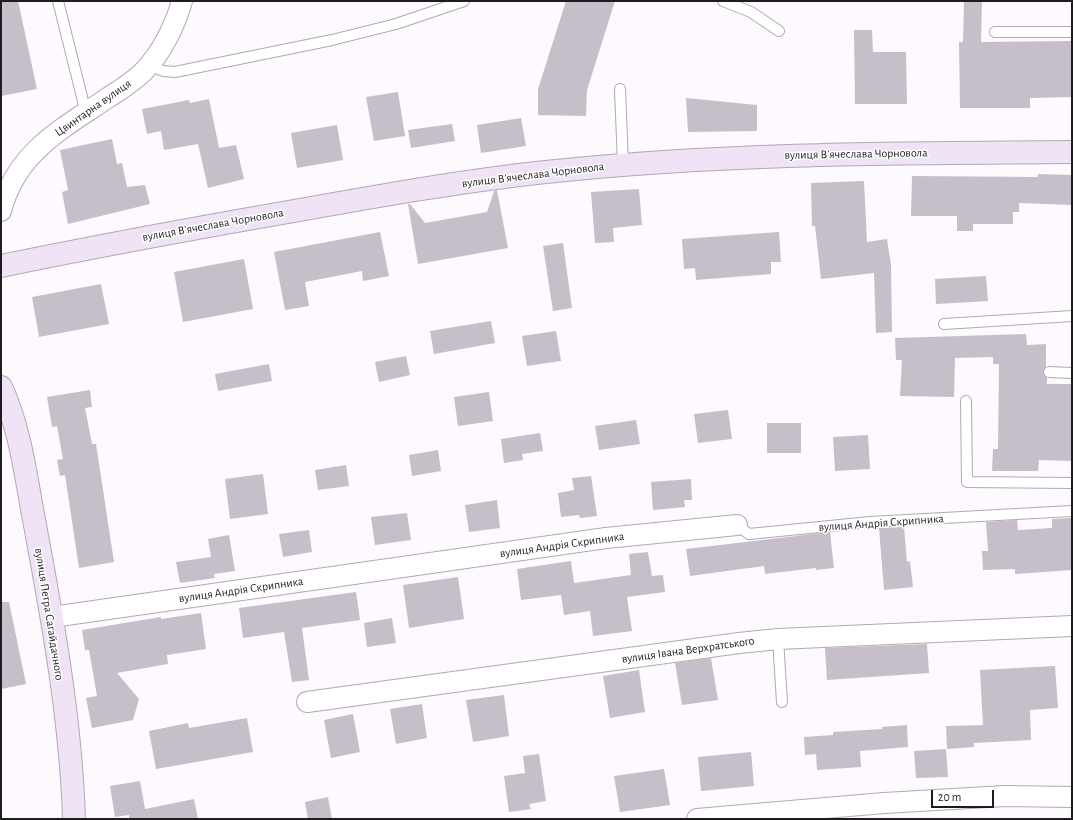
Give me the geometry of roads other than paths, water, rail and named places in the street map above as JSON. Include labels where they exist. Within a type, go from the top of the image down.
[{"type":"street","name":"Цвинтарна вулиця","points":[[2,205],[9,187],[25,162],[41,144],[142,74],[164,44],[182,1]]},
{"type":"street","name":"вулиця Вʼячеслава Чорновола","points":[[1,266],[101,245],[399,193],[532,174],[704,159],[867,153],[1072,152]]},
{"type":"street","name":"вулиця Петра Сагайдачного","points":[[3,394],[17,430],[52,617],[68,744],[74,819]]},
{"type":"street","name":"вулиця Андрія Скрипника","points":[[52,617],[606,538],[737,525]]},
{"type":"street","name":"вулиця Івана Верхратського","points":[[307,702],[778,639],[1072,626]]},
{"type":"street","points":[[698,819],[884,803],[1005,796],[1072,797]]},
{"type":"lane","points":[[58,1],[86,113]]},
{"type":"lane","points":[[149,65],[163,71],[175,72],[332,40],[396,24],[464,1]]},
{"type":"lane","points":[[723,1],[751,12],[779,30]]},
{"type":"lane","points":[[995,32],[1072,32]]},
{"type":"lane","points":[[620,89],[623,165]]},
{"type":"lane","points":[[944,324],[1072,316]]},
{"type":"lane","points":[[1049,372],[1072,373]]},
{"type":"lane","points":[[966,401],[967,482],[1072,483]]},
{"type":"lane","name":"вулиця Андрія Скрипника","points":[[737,525],[749,534],[870,522],[1072,511]]},
{"type":"lane","points":[[778,639],[782,702]]}]
